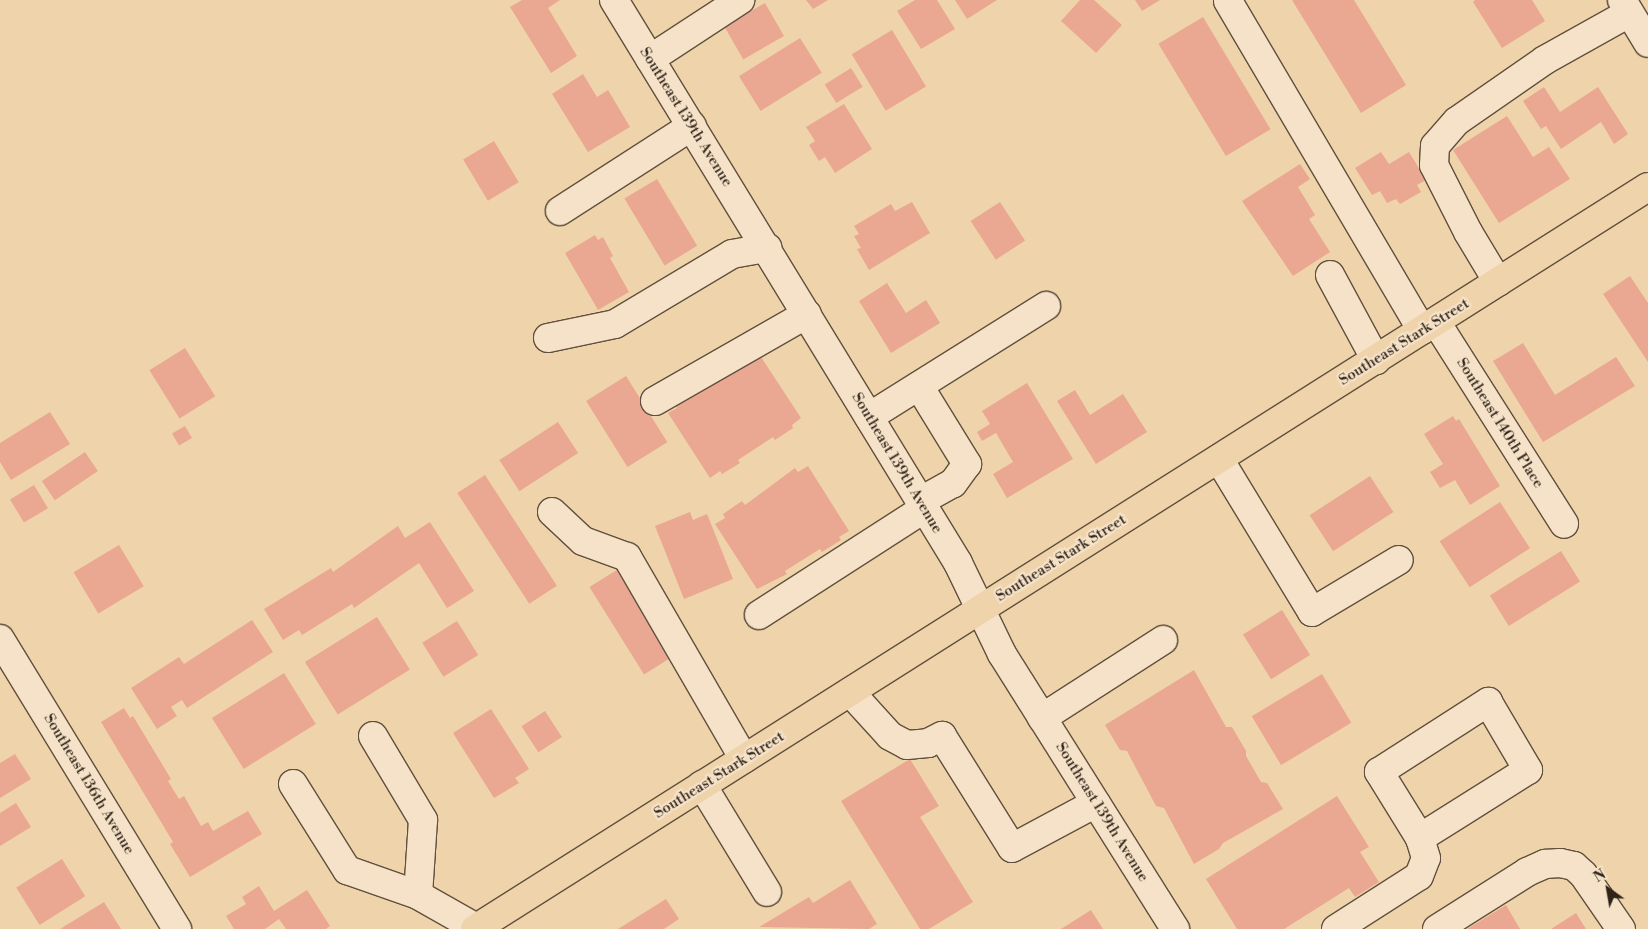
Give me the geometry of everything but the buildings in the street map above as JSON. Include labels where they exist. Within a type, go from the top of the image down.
[{"type":"main road","name":"Southeast Stark Street","points":[[476,929],[1648,187]]},
{"type":"street","name":"Southeast 139th Avenue","points":[[615,0],[922,504],[1002,654],[1175,929]]},
{"type":"street","points":[[650,59],[740,0]]},
{"type":"street","name":"Southeast 140th Place","points":[[1228,1],[1429,326],[1564,524]]},
{"type":"street","points":[[1498,282],[1468,232],[1434,165],[1435,146],[1457,122],[1545,60],[1633,10],[1648,43]]},
{"type":"street","points":[[560,211],[692,126]]},
{"type":"street","points":[[548,338],[615,324],[732,254],[767,248]]},
{"type":"street","points":[[1330,275],[1376,360]]},
{"type":"street","points":[[869,417],[1046,306]]},
{"type":"street","points":[[656,401],[807,314]]},
{"type":"street","points":[[759,615],[953,483],[967,464],[920,386]]},
{"type":"street","points":[[1219,459],[1312,612],[1399,560]]},
{"type":"street","points":[[552,512],[583,541],[627,557],[744,759]]},
{"type":"street","name":"Southeast 136th Avenue","points":[[0,639],[172,927]]},
{"type":"street","points":[[1042,718],[1163,640]]},
{"type":"street","points":[[850,692],[890,736],[907,745],[928,743],[942,736],[1012,848],[1096,803]]},
{"type":"street","points":[[1336,929],[1419,876],[1426,858],[1420,838],[1379,772],[1488,702],[1528,770],[1420,838]]},
{"type":"street","points":[[373,736],[423,820],[418,895]]},
{"type":"street","points":[[293,784],[347,870],[418,895],[476,929]]},
{"type":"street","points":[[702,785],[767,892]]},
{"type":"street","points":[[1437,929],[1527,872],[1545,864],[1560,863],[1574,866],[1583,874],[1621,929]]}]
